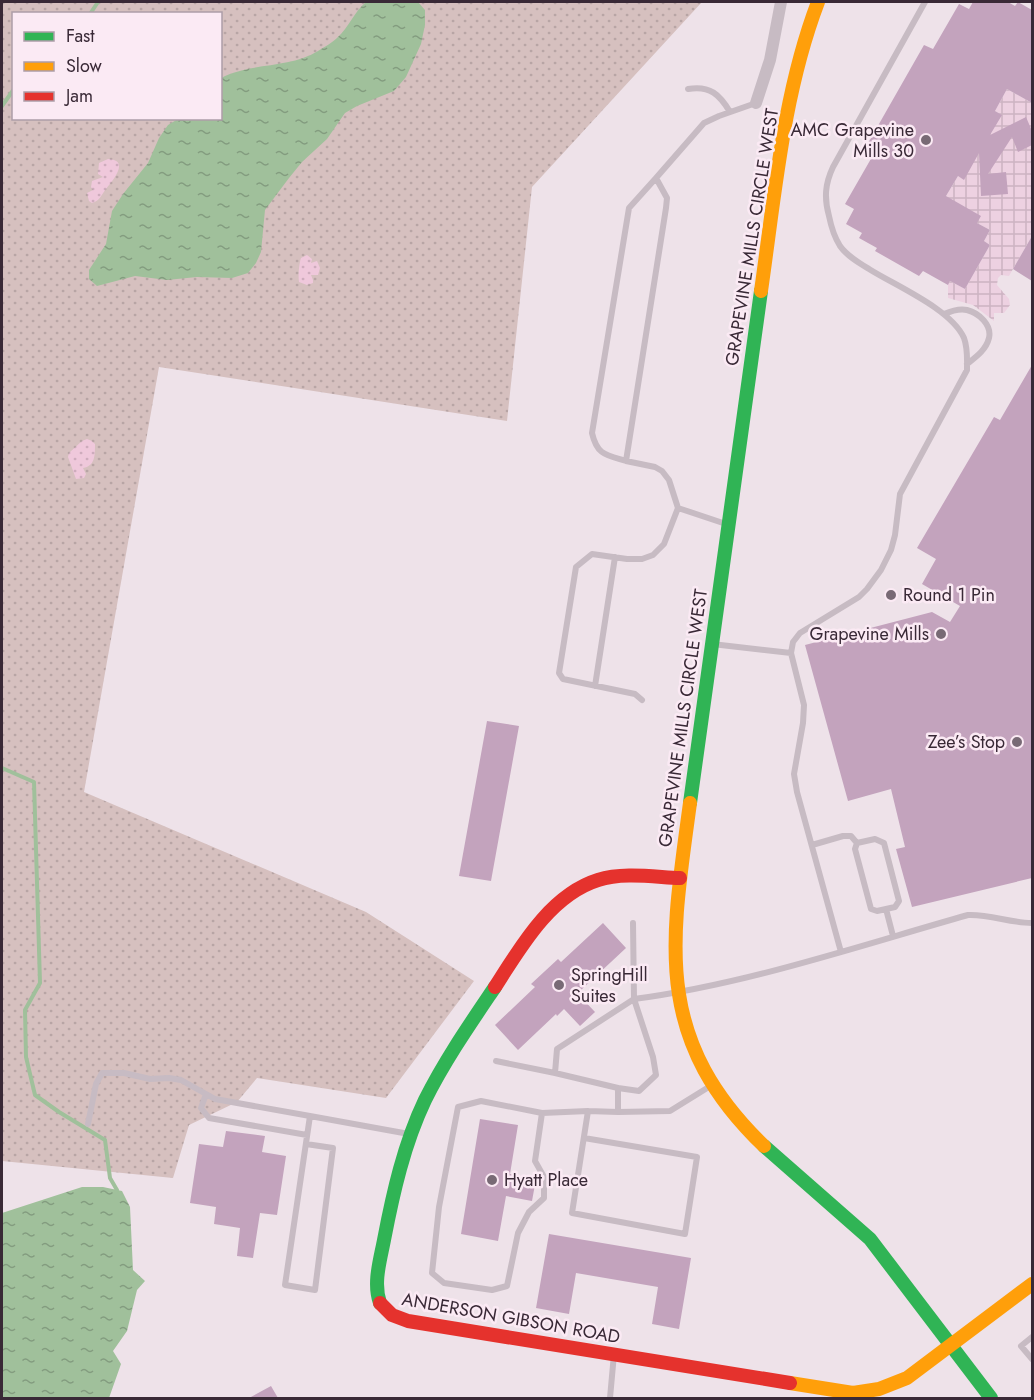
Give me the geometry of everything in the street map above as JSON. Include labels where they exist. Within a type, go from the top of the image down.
[{"type":"street","points":[[756,103],[770,60],[781,2]]},
{"type":"street","name":"GRAPEVINE MILLS CIRCLE WEST","points":[[818,2],[804,42],[784,130],[673,933],[677,993],[691,1046],[712,1085],[733,1113],[776,1158],[843,1214],[872,1242],[991,1398]]},
{"type":"street","name":"ANDERSON GIBSON ROAD","points":[[680,878],[621,876],[591,882],[563,902],[532,933],[449,1057],[424,1104],[394,1188],[376,1293],[381,1307],[390,1316],[408,1321],[852,1393],[870,1394],[907,1378],[1032,1284]]},
{"type":"lane","points":[[841,952],[794,774],[804,705],[791,653],[793,642],[800,633],[826,615],[854,601],[867,589],[881,570],[891,550],[895,535],[900,494],[967,370],[968,354],[964,338],[953,321],[849,256],[840,246],[826,205],[826,185],[833,167],[925,2]]},
{"type":"lane","points":[[688,89],[714,92],[722,97],[730,112]]},
{"type":"lane","points":[[642,699],[635,694],[562,679],[559,673],[576,567],[592,554],[642,559],[653,555],[664,544],[678,508],[669,480],[662,471],[655,467],[604,455],[594,445],[592,433],[629,208],[704,123],[756,103]]},
{"type":"lane","points":[[626,461],[666,208],[667,198],[656,178]]},
{"type":"lane","points":[[944,314],[966,310],[977,314],[986,324],[989,332],[985,347],[967,364]]},
{"type":"lane","points":[[678,508],[728,525]]},
{"type":"lane","points":[[595,686],[615,557]]},
{"type":"lane","points":[[712,644],[791,653]]},
{"type":"lane","points":[[812,845],[843,836],[851,836],[857,843]]},
{"type":"lane","points":[[875,838],[884,843],[898,901],[895,906],[877,911],[871,909],[855,849],[857,843],[875,838]]},
{"type":"lane","points":[[886,909],[893,936]]},
{"type":"lane","points":[[555,1073],[557,1049],[634,999],[677,993],[841,952],[968,915],[978,914],[1032,923]]},
{"type":"lane","points":[[496,1061],[639,1091],[656,1075],[653,1057],[634,999],[633,923]]},
{"type":"lane","points":[[88,1124],[96,1084],[102,1073],[124,1073],[150,1079],[181,1080],[215,1099],[413,1135]]},
{"type":"lane","points":[[542,1113],[535,1161],[544,1178],[544,1198],[529,1212],[518,1233],[507,1286],[492,1290],[444,1283],[432,1273],[439,1207],[458,1107],[481,1101],[542,1113],[670,1111],[712,1085]]},
{"type":"lane","points":[[618,1088],[618,1112]]},
{"type":"lane","points":[[206,1094],[201,1108],[209,1118],[307,1135]]},
{"type":"lane","points":[[584,1138],[698,1157],[686,1234],[572,1213],[588,1111]]},
{"type":"lane","points":[[306,1144],[333,1148],[315,1290],[285,1286],[310,1116]]},
{"type":"lane","points":[[1032,1337],[1021,1346],[1032,1359]]},
{"type":"lane","points":[[610,1398],[614,1354]]},
{"type":"shaded area","points":[[2,2],[702,2],[532,187],[507,421],[159,367],[84,792],[366,912],[474,981],[386,1098],[257,1078],[237,1102],[189,1125],[173,1178],[2,1161]]},
{"type":"shaded area","points":[[1007,89],[1032,103],[1032,236],[1009,276],[1001,275],[998,278],[997,285],[1009,299],[1010,305],[1004,313],[994,313],[994,321],[973,305],[948,298],[950,281],[965,289],[990,245],[984,241],[990,230],[977,223],[946,196],[958,176],[964,179],[964,164],[1001,115],[995,111]]},
{"type":"sand","points":[[108,159],[118,163],[118,171],[100,198],[92,203],[87,193],[93,190],[92,181],[103,177],[98,174],[99,163]]},
{"type":"sand","points":[[307,255],[312,259],[311,263],[317,261],[320,268],[318,275],[311,275],[313,283],[307,285],[299,282],[299,267],[301,258]]},
{"type":"sand","points":[[87,439],[95,444],[94,460],[83,468],[86,474],[84,478],[76,479],[68,457],[69,453]]},
{"type":"water","points":[[366,2],[418,2],[425,10],[421,44],[406,77],[394,91],[345,113],[327,139],[302,162],[289,178],[265,210],[261,252],[248,273],[232,278],[197,277],[167,280],[135,276],[97,286],[89,279],[89,270],[106,244],[112,211],[148,163],[159,138],[168,125],[176,120],[222,120],[222,78],[245,70],[307,57],[337,38]]},
{"type":"water","points":[[82,1187],[103,1187],[122,1191],[130,1207],[133,1270],[145,1281],[137,1290],[127,1331],[113,1351],[121,1364],[109,1398],[2,1398],[2,1213]]},
{"type":"building","name":"AMC Grapevine Mills 30","points":[[973,2],[1008,2],[1015,6],[1018,2],[1032,10],[1032,103],[1007,89],[995,111],[1002,115],[990,135],[1026,117],[1032,131],[1032,145],[1018,152],[1012,137],[988,174],[1006,172],[1008,194],[981,196],[979,153],[964,180],[958,176],[946,196],[981,216],[977,223],[990,230],[984,241],[990,245],[965,289],[950,281],[948,285],[923,271],[919,276],[875,251],[877,248],[859,238],[862,233],[846,224],[854,209],[845,204],[872,157],[863,152],[924,45],[933,49],[959,4],[969,9]]},
{"type":"building","points":[[1032,236],[1032,281],[1013,269]]},
{"type":"building","name":"Grapevine Mills","points":[[1032,365],[1032,878],[912,907],[896,849],[905,847],[891,789],[848,801],[805,645],[932,612],[950,622],[960,606],[922,584],[936,559],[917,548],[994,417],[1000,420]]},
{"type":"building","points":[[487,721],[519,726],[491,881],[459,876]]},
{"type":"building","name":"SpringHill Suites","points":[[603,923],[626,948],[581,990],[583,992],[579,995],[595,1012],[580,1026],[564,1009],[518,1050],[495,1025],[535,987],[531,984],[558,959],[561,962]]},
{"type":"building","name":"Hyatt Place","points":[[480,1119],[518,1125],[510,1174],[536,1179],[532,1201],[506,1196],[498,1241],[461,1234]]},
{"type":"building","points":[[226,1131],[265,1136],[262,1152],[286,1156],[277,1215],[260,1213],[253,1258],[237,1256],[240,1228],[214,1224],[216,1207],[190,1203],[199,1144],[223,1147]]},
{"type":"building","points":[[549,1234],[691,1258],[679,1329],[652,1324],[658,1287],[576,1273],[569,1314],[536,1308]]},
{"type":"building","points":[[271,1386],[278,1398],[249,1398]]},
{"type":"waterway","points":[[91,12],[98,2]]},
{"type":"waterway","points":[[2,106],[12,92]]},
{"type":"waterway","points":[[2,768],[34,782],[40,983],[25,1010],[26,1057],[35,1095],[105,1140],[110,1178],[117,1190],[115,1192]]},
{"type":"traffic: fast","points":[[690,803],[761,291]]},
{"type":"traffic: fast","points":[[380,1303],[377,1288],[379,1264],[395,1187],[411,1134],[425,1100],[441,1071],[495,987]]},
{"type":"traffic: fast","points":[[764,1146],[870,1239],[991,1398]]},
{"type":"traffic: slow","points":[[761,291],[788,108],[796,72],[818,2]]},
{"type":"traffic: slow","points":[[690,803],[678,900],[676,945],[678,987],[686,1027],[703,1067],[728,1106],[764,1146]]},
{"type":"traffic: slow","points":[[790,1383],[853,1393],[879,1389],[907,1378],[1032,1284]]},
{"type":"traffic: jam","points":[[495,987],[538,924],[551,910],[581,887],[598,880],[618,876],[680,878]]},
{"type":"traffic: jam","points":[[380,1303],[392,1315],[408,1321],[790,1383]]},
{"type":"place","name":"AMC Grapevine Mills 30","points":[[926,140]]},
{"type":"place","name":"Round 1 Pin","points":[[891,595]]},
{"type":"place","name":"Grapevine Mills","points":[[941,634]]},
{"type":"place","name":"Zee’s Stop","points":[[1017,742]]},
{"type":"place","name":"SpringHill Suites","points":[[559,985]]},
{"type":"place","name":"Hyatt Place","points":[[492,1180]]}]
